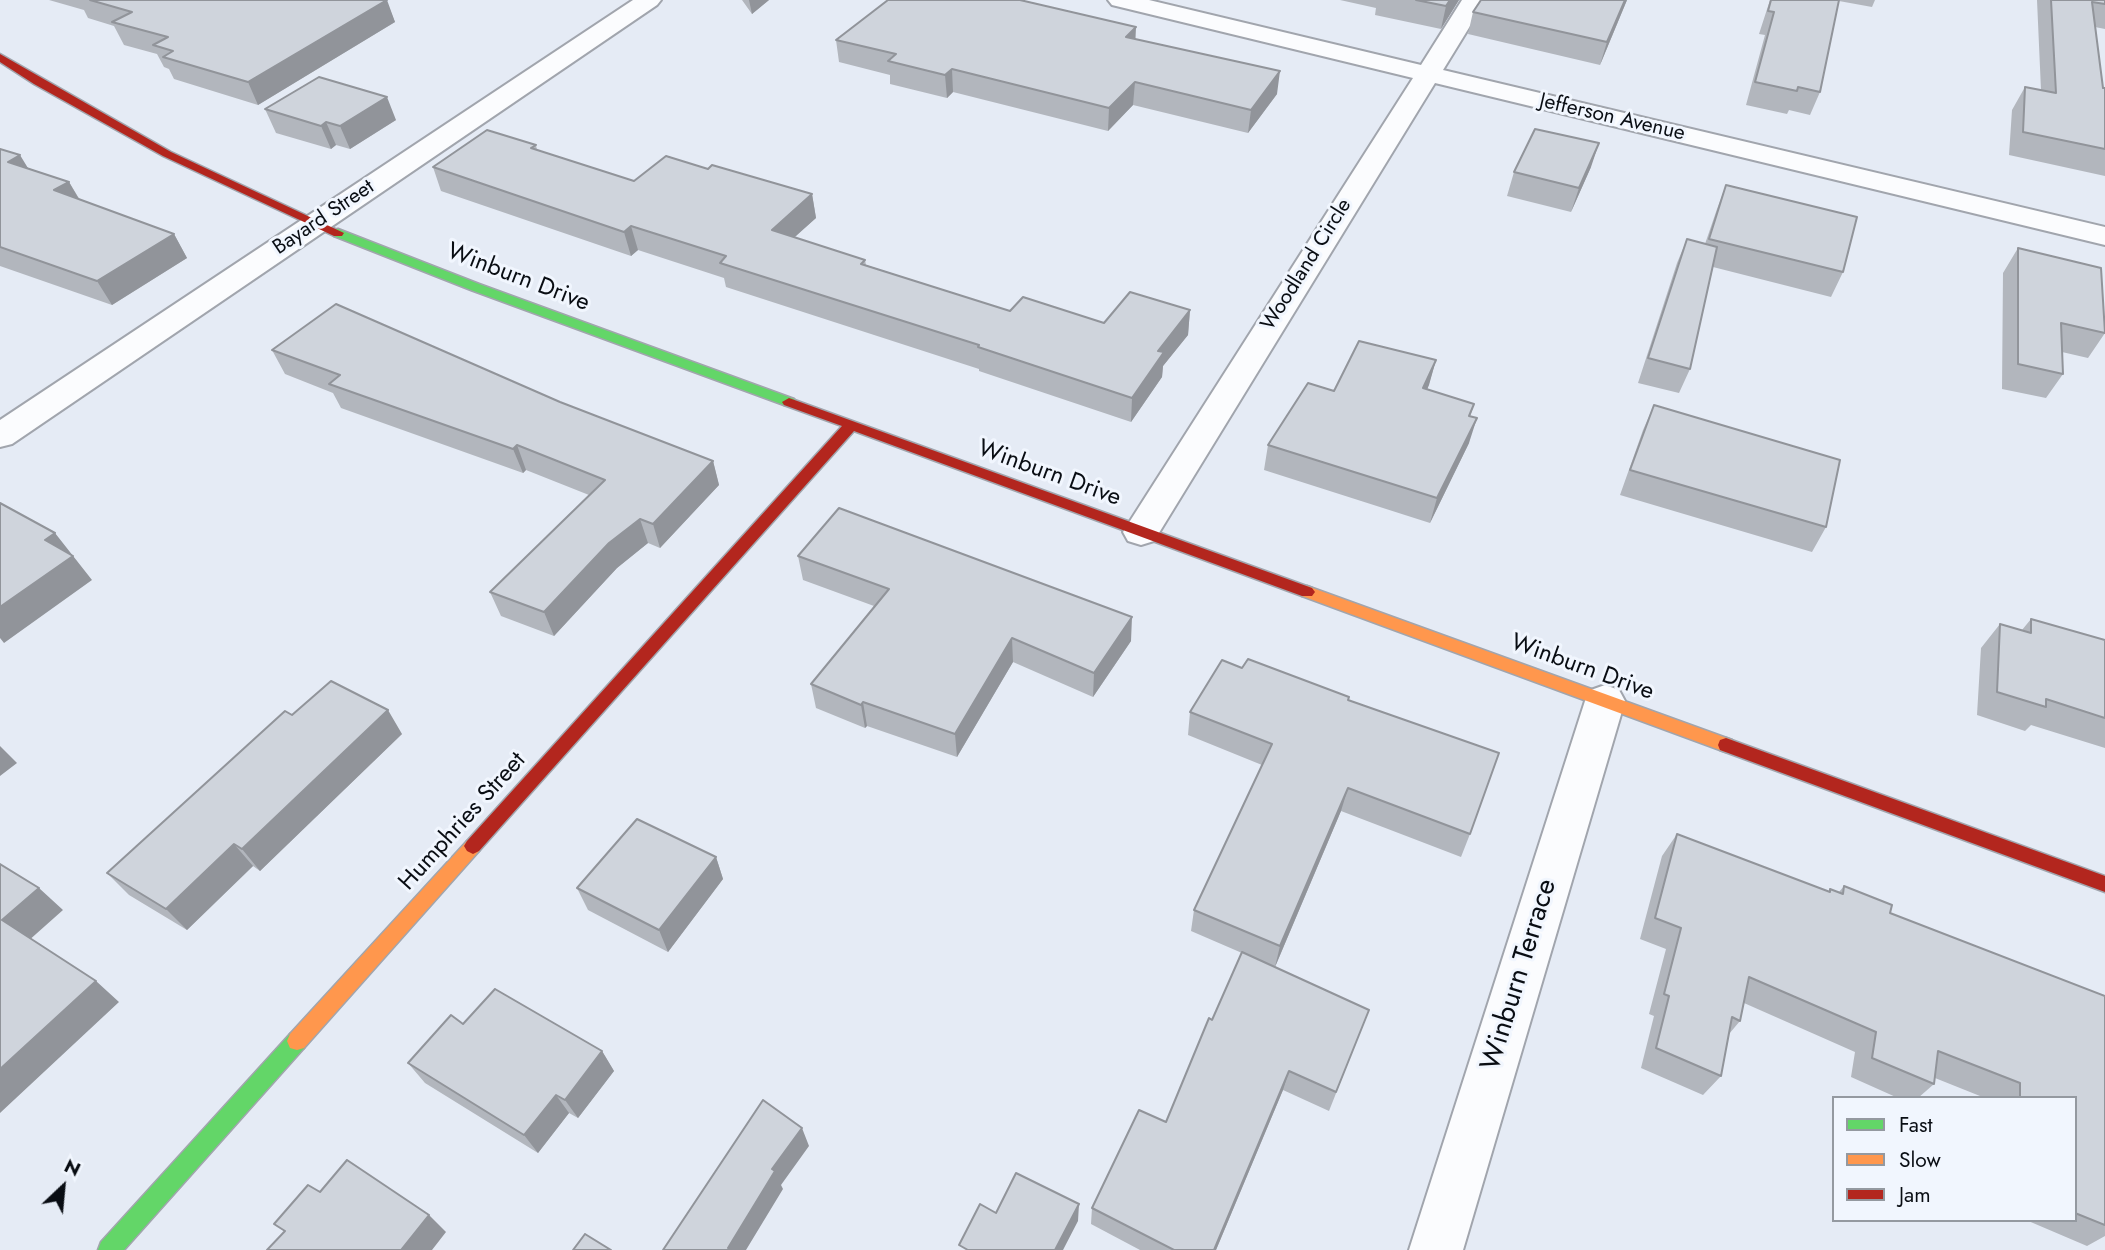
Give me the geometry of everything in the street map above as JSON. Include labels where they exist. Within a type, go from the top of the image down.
[{"type":"street","name":"Bayard Street","points":[[0,436],[649,0]]},
{"type":"street","name":"Jefferson Avenue","points":[[1120,0],[2105,236]]},
{"type":"street","name":"Woodland Circle","points":[[1141,531],[1474,0]]},
{"type":"street","name":"Winburn Drive","points":[[0,57],[38,82],[167,153],[316,223],[475,287],[2105,884]]},
{"type":"street","name":"Humphries Street","points":[[109,1250],[851,425]]},
{"type":"street","name":"Winburn Terrace","points":[[1436,1250],[1605,701]]},
{"type":"building","points":[[90,0],[387,0],[248,82],[163,57],[173,51],[153,45],[168,37],[112,22],[132,12]]},
{"type":"building","points":[[888,0],[1020,0],[1136,27],[1126,37],[1280,71],[1251,110],[1135,82],[1109,108],[952,69],[945,75],[888,61],[896,54],[836,40]]},
{"type":"building","points":[[1416,0],[1450,0],[1446,6]]},
{"type":"building","points":[[1481,0],[1625,0],[1607,42],[1473,12]]},
{"type":"building","points":[[1771,0],[1839,0],[1820,92],[1798,87],[1797,91],[1755,82],[1774,12],[1768,11]]},
{"type":"building","points":[[2051,0],[2105,0],[2105,4],[2092,2],[2105,88],[2105,149],[2023,132],[2025,87],[2056,93]]},
{"type":"building","points":[[319,77],[387,97],[340,126],[326,122],[321,126],[265,109]]},
{"type":"building","points":[[1535,129],[1599,143],[1579,188],[1514,172]]},
{"type":"building","points":[[487,130],[536,145],[531,148],[634,181],[666,156],[708,169],[712,165],[812,194],[772,230],[865,260],[861,264],[1010,311],[1023,297],[1104,323],[1130,292],[1190,310],[1158,351],[1164,352],[1132,398],[978,347],[979,345],[720,263],[726,256],[631,226],[624,232],[433,167]]},
{"type":"building","points":[[0,149],[20,155],[8,162],[69,182],[54,190],[174,234],[97,281],[0,247]]},
{"type":"building","points":[[1726,185],[1857,217],[1843,272],[1709,239]]},
{"type":"building","points":[[1687,239],[1717,247],[1690,369],[1648,358]]},
{"type":"building","points":[[2018,248],[2101,268],[2105,333],[2061,323],[2063,374],[2018,364]]},
{"type":"building","points":[[336,304],[560,402],[713,461],[653,524],[640,519],[609,543],[544,612],[490,592],[605,480],[517,445],[513,449],[329,384],[340,375],[272,350]]},
{"type":"building","points":[[1359,341],[1436,360],[1423,388],[1474,404],[1469,416],[1477,418],[1437,498],[1268,445],[1308,383],[1334,391]]},
{"type":"building","points":[[1654,405],[1840,460],[1826,527],[1630,470]]},
{"type":"building","points":[[0,503],[55,533],[45,540],[73,556],[0,607]]},
{"type":"building","points":[[839,508],[1132,617],[1094,673],[1012,638],[955,734],[863,702],[861,705],[811,684],[889,589],[798,556]]},
{"type":"building","points":[[2031,619],[2105,640],[2105,718],[2046,699],[2046,707],[1997,692],[2000,624],[2031,633]]},
{"type":"building","points":[[1248,659],[1349,697],[1348,700],[1499,753],[1470,834],[1348,788],[1280,946],[1194,910],[1272,744],[1190,712],[1222,660],[1242,668]]},
{"type":"building","points":[[331,681],[388,710],[242,849],[234,844],[166,909],[107,873],[285,711],[292,715]]},
{"type":"building","points":[[637,819],[716,857],[659,930],[577,888]]},
{"type":"building","points":[[1677,834],[1830,892],[1830,889],[1843,894],[1844,886],[1892,905],[1890,913],[2105,996],[2105,1225],[2077,1214],[2077,1096],[2020,1096],[2020,1083],[1938,1051],[1934,1084],[1872,1058],[1876,1032],[1749,977],[1740,1021],[1732,1017],[1721,1076],[1656,1048],[1669,996],[1664,994],[1681,928],[1655,918]]},
{"type":"building","points":[[0,864],[39,888],[2,920],[96,981],[0,1069]]},
{"type":"building","points":[[1242,952],[1369,1010],[1336,1092],[1289,1071],[1214,1250],[1174,1250],[1092,1208],[1139,1110],[1166,1122],[1209,1018],[1212,1020]]},
{"type":"building","points":[[495,989],[602,1051],[565,1100],[556,1095],[524,1135],[408,1063],[451,1015],[463,1024]]},
{"type":"building","points":[[763,1100],[802,1128],[772,1169],[775,1171],[728,1248],[731,1250],[663,1250]]},
{"type":"building","points":[[347,1160],[429,1215],[401,1250],[267,1250],[285,1231],[274,1224],[308,1185],[320,1192]]},
{"type":"building","points":[[1016,1173],[1079,1204],[1055,1250],[968,1250],[959,1245],[980,1204],[996,1213]]},
{"type":"building","points":[[585,1234],[611,1250],[573,1250]]},
{"type":"traffic: fast","points":[[338,233],[475,287],[789,402]]},
{"type":"traffic: fast","points":[[109,1250],[297,1041]]},
{"type":"traffic: slow","points":[[1307,592],[1726,745]]},
{"type":"traffic: slow","points":[[297,1041],[473,846]]},
{"type":"traffic: jam","points":[[0,57],[38,82],[167,154],[338,233]]},
{"type":"traffic: jam","points":[[789,402],[1307,592]]},
{"type":"traffic: jam","points":[[473,846],[851,425]]},
{"type":"traffic: jam","points":[[1726,745],[2105,884]]}]
